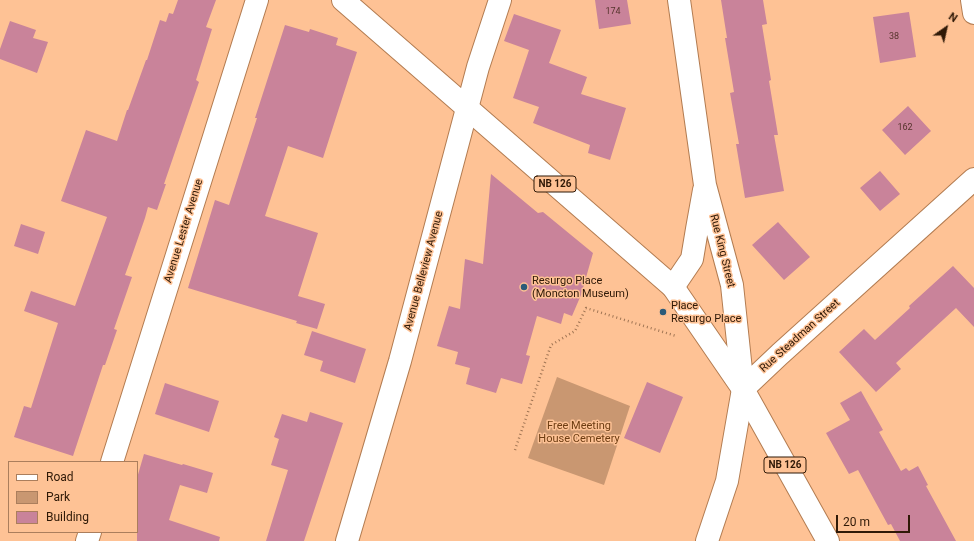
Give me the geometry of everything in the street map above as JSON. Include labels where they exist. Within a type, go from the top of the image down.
[{"type":"street","name":"Avenue Lester Avenue","points":[[112,461],[257,0]]},
{"type":"street","name":"NB 126","points":[[343,0],[673,287],[743,389],[828,541]]},
{"type":"street","name":"Avenue Belleview Avenue","points":[[347,541],[400,361],[478,67],[500,0]]},
{"type":"street","name":"Rue King Street","points":[[679,0],[705,185],[732,285],[743,389]]},
{"type":"street","points":[[972,0],[974,13]]},
{"type":"street","name":"Rue Steadman Street","points":[[743,389],[786,349],[973,184]]},
{"type":"street","name":"Rue King Street","points":[[673,287],[692,259],[696,229],[705,185]]},
{"type":"street","points":[[707,541],[727,481],[743,389]]},
{"type":"path","points":[[515,450],[552,345],[576,332],[586,308],[676,336]]},
{"type":"green space","name":"Free Meeting House Cemetery","points":[[557,377],[630,406],[604,485],[528,458]]},
{"type":"building","points":[[178,0],[216,0],[206,27],[212,29],[196,80],[199,82],[164,184],[166,184],[157,210],[148,207],[125,275],[132,277],[114,329],[117,330],[105,365],[103,365],[73,456],[14,437],[24,406],[31,408],[58,323],[24,311],[31,291],[75,306],[107,217],[61,201],[86,130],[117,141],[160,20],[166,22],[169,13],[173,14]]},
{"type":"building","points":[[595,0],[627,0],[631,24],[599,29]]},
{"type":"building","points":[[721,0],[763,0],[767,24],[762,25],[778,135],[774,135],[784,191],[745,198],[736,144],[739,144],[730,93],[734,92],[725,38],[727,38]]},
{"type":"building","points":[[909,12],[916,57],[880,63],[873,17]]},
{"type":"building","points":[[514,14],[561,30],[549,63],[587,77],[581,94],[626,108],[610,160],[588,153],[590,145],[533,123],[539,107],[513,98],[529,50],[504,41]]},
{"type":"building","points":[[10,21],[36,30],[33,38],[48,42],[37,73],[0,59],[0,49]]},
{"type":"building","points":[[285,25],[309,32],[310,29],[338,38],[336,45],[357,52],[323,158],[288,146],[265,216],[318,233],[298,296],[325,304],[317,329],[296,323],[297,321],[188,288],[215,200],[229,205]]},
{"type":"building","points":[[908,106],[931,131],[905,155],[882,130]]},
{"type":"building","points":[[880,171],[900,194],[880,211],[860,188]]},
{"type":"building","name":"Resurgo Place (Moncton Museum)","points":[[491,174],[538,213],[543,212],[593,253],[581,295],[572,316],[564,313],[561,324],[537,316],[526,355],[530,356],[522,384],[501,378],[496,393],[466,384],[470,368],[455,364],[458,352],[437,346],[449,306],[460,309],[465,259],[483,264]]},
{"type":"building","points":[[778,222],[810,257],[784,280],[752,245]]},
{"type":"building","points":[[21,224],[45,232],[38,254],[14,246]]},
{"type":"building","points":[[953,266],[974,288],[974,327],[956,308],[896,363],[901,369],[876,392],[839,352],[864,329],[875,340],[910,308],[909,306]]},
{"type":"building","points":[[312,331],[366,349],[355,383],[320,371],[323,361],[304,355]]},
{"type":"building","points":[[647,382],[683,397],[660,453],[624,438]]},
{"type":"building","points":[[165,383],[219,401],[209,432],[155,414]]},
{"type":"building","points":[[861,391],[883,430],[879,432],[901,471],[906,468],[909,471],[918,466],[928,485],[926,486],[956,541],[900,541],[891,524],[888,525],[858,470],[849,474],[826,433],[850,420],[840,403]]},
{"type":"building","points":[[310,412],[343,423],[304,541],[266,541],[288,470],[271,465],[279,439],[274,437],[282,414],[307,422]]},
{"type":"building","points":[[144,454],[213,473],[207,493],[180,485],[169,520],[220,537],[219,541],[137,541],[138,475]]},
{"type":"place","name":"Resurgo Place (Moncton Museum)","points":[[524,287]]},
{"type":"place","name":"Place Resurgo Place","points":[[663,312]]}]
